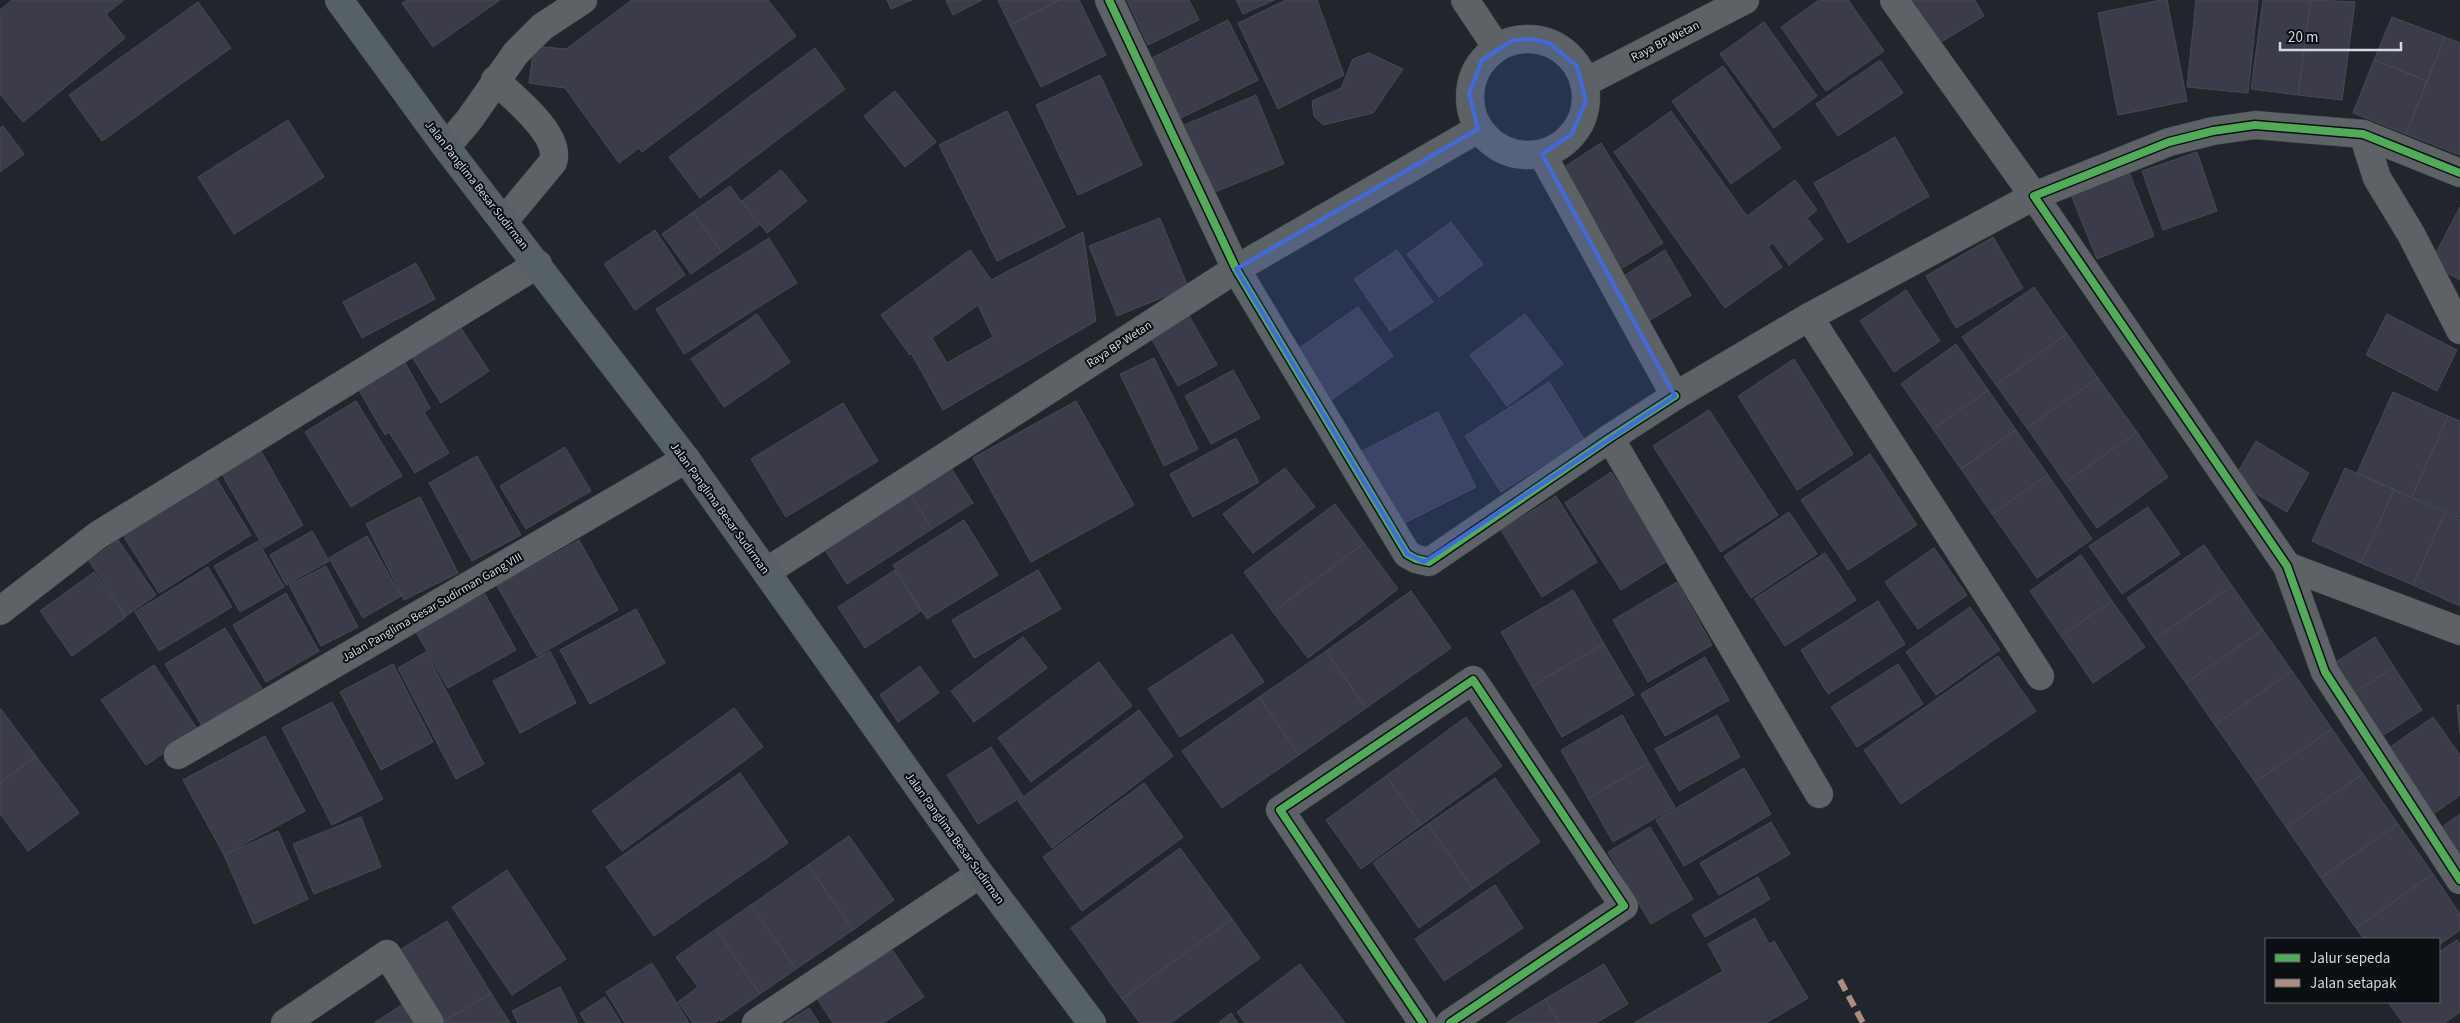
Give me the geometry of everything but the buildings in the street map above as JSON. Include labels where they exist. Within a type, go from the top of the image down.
[{"type":"main road","name":"Jalan Panglima Besar Sudirman","points":[[339,0],[446,147],[538,264],[686,459],[980,874],[1092,1023]]},
{"type":"street","points":[[446,147],[469,120],[495,80],[516,53],[542,27],[584,0]]},
{"type":"street","points":[[1109,0],[1236,269],[1407,554],[1416,559],[1429,562],[1610,438],[1675,396],[1809,317],[2034,196],[2169,142],[2255,125],[2363,134],[2460,173]]},
{"type":"street","points":[[1466,0],[1496,48]]},
{"type":"street","name":"Raya BP Wetan","points":[[1584,83],[1745,0]]},
{"type":"street","points":[[1894,0],[2034,196],[2287,566],[2325,672],[2460,880]]},
{"type":"street","points":[[1531,39],[1549,43],[1565,52],[1577,66],[1584,83],[1586,101],[1582,118],[1572,134],[1558,147],[1542,154],[1524,156],[1506,152],[1490,142],[1478,129],[1471,112],[1469,94],[1473,76],[1482,60],[1496,48],[1514,40],[1531,39]]},
{"type":"street","points":[[495,80],[535,118],[553,143],[556,154],[553,162],[504,221]]},
{"type":"street","name":"Raya BP Wetan","points":[[766,572],[1236,269],[1478,129]]},
{"type":"street","points":[[2363,134],[2377,178],[2411,234],[2460,330]]},
{"type":"street","points":[[1542,154],[1675,396]]},
{"type":"street","points":[[0,612],[98,535],[538,264]]},
{"type":"street","points":[[1809,317],[2040,676]]},
{"type":"street","points":[[1610,438],[1819,794]]},
{"type":"street","name":"Jalan Panglima Besar Sudirman Gang VIII","points":[[178,755],[686,459]]},
{"type":"street","points":[[2287,566],[2460,631]]},
{"type":"street","points":[[1423,1023],[1280,810],[1473,680],[1624,906],[1450,1023]]},
{"type":"street","points":[[756,1023],[980,874]]},
{"type":"street","points":[[285,1023],[387,954],[430,1023]]},
{"type":"highlighted area","points":[[1531,39],[1549,43],[1577,66],[1586,101],[1572,134],[1542,154],[1675,396],[1424,562],[1407,554],[1236,269],[1478,129],[1469,94],[1482,60],[1513,40]]},
{"type":"marked path","points":[[1840,980],[1863,1023]]},
{"type":"cycle path","points":[[1109,0],[1236,269],[1407,554],[1416,559],[1429,562],[1610,438],[1675,396]]},
{"type":"cycle path","points":[[2460,173],[2363,134],[2255,125],[2213,131],[2169,142],[2034,196],[2287,566],[2325,672],[2460,880]]},
{"type":"cycle path","points":[[1423,1023],[1280,810],[1473,680],[1624,906],[1450,1023]]}]
